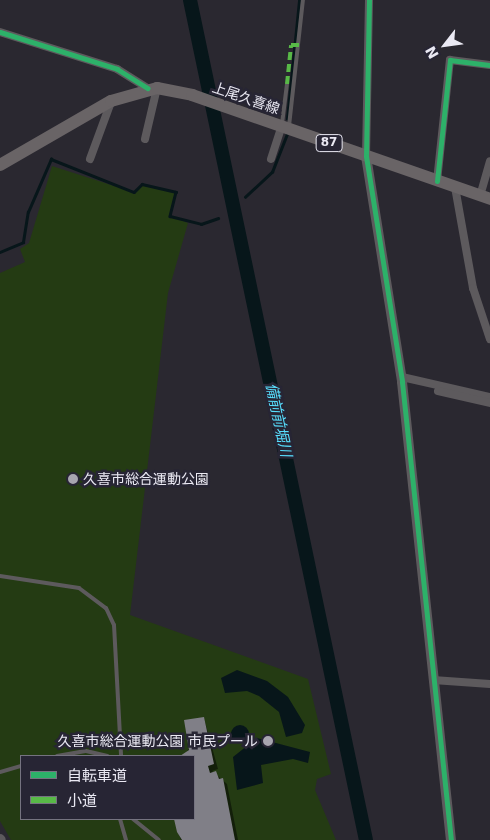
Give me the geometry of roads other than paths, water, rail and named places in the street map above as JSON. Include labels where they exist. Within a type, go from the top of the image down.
[{"type":"main road","name":"上尾久喜線","points":[[152,88],[202,98],[485,198]]},
{"type":"main road","points":[[0,165],[112,100],[152,88]]},
{"type":"street","points":[[369,0],[366,156],[402,380],[450,840]]},
{"type":"street","points":[[0,32],[117,69],[152,88],[145,139]]},
{"type":"street","points":[[437,181],[450,60],[490,65]]},
{"type":"street","points":[[90,159],[112,100]]},
{"type":"street","points":[[271,159],[286,127]]},
{"type":"street","points":[[485,198],[490,161]]},
{"type":"street","points":[[455,188],[473,288],[490,339]]},
{"type":"street","points":[[402,380],[490,397]]},
{"type":"street","points":[[402,380],[490,403]]},
{"type":"street","points":[[433,680],[490,684]]},
{"type":"lane","points":[[286,127],[303,0]]},
{"type":"lane","points":[[286,127],[287,84]]},
{"type":"lane","points":[[0,576],[79,588],[97,598],[111,616],[121,755]]},
{"type":"lane","points":[[63,755],[86,751],[103,755]]},
{"type":"lane","points":[[0,772],[20,766]]},
{"type":"lane","points":[[120,820],[126,840]]},
{"type":"lane","points":[[134,820],[160,840]]},
{"type":"waterway","name":"備前前堀川","points":[[190,0],[366,840]]},
{"type":"waterway","points":[[287,119],[299,0]]},
{"type":"waterway","points":[[245,197],[272,172],[287,134]]},
{"type":"waterway","points":[[0,252],[23,242],[28,212],[51,159],[134,192],[142,184],[176,192],[170,216],[201,224],[218,218]]},
{"type":"place","name":"久喜市総合運動公園","points":[[73,479]]},
{"type":"place","name":"久喜市総合運動公園 市民プール","points":[[268,741]]}]
